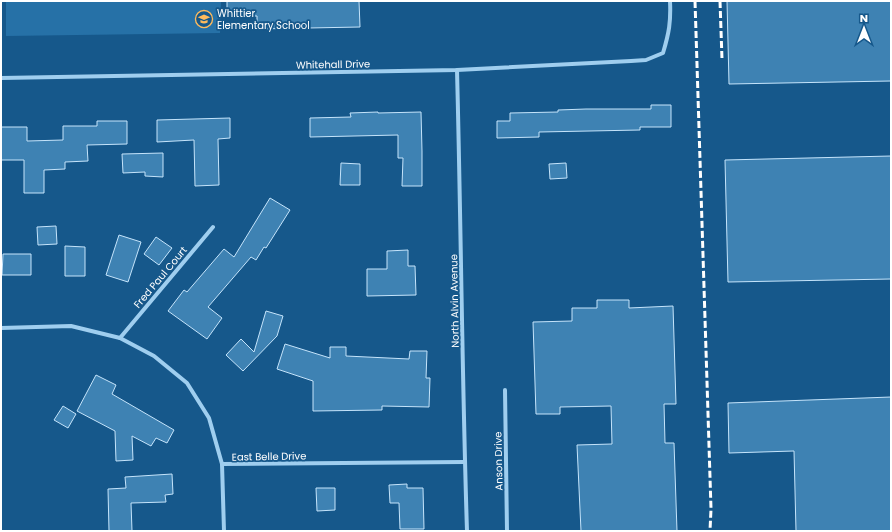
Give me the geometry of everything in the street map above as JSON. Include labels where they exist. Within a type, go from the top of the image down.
[{"type":"street","name":"Whitehall Drive","points":[[1,78],[457,70],[631,62],[646,60],[663,53],[671,18],[670,1]]},
{"type":"street","name":"North Alvin Avenue","points":[[457,70],[464,462],[467,531]]},
{"type":"street","name":"Fred Paul Court","points":[[120,338],[213,227]]},
{"type":"street","name":"East Belle Drive","points":[[1,328],[71,326],[120,338],[154,356],[187,383],[209,418],[222,464],[464,462]]},
{"type":"street","name":"Anson Drive","points":[[505,390],[507,531]]},
{"type":"street","points":[[222,464],[224,531]]},
{"type":"shaded area","points":[[6,1],[221,1],[220,33],[6,36]]},
{"type":"building","points":[[227,1],[359,1],[360,27],[257,29],[257,16],[227,16]]},
{"type":"building","points":[[727,1],[891,1],[891,81],[729,84]]},
{"type":"building","points":[[651,105],[671,105],[671,127],[640,127],[640,130],[539,132],[539,137],[497,138],[497,121],[510,121],[510,113],[558,112],[558,110],[586,109],[651,109]]},
{"type":"building","points":[[421,112],[422,186],[402,186],[403,158],[398,158],[398,135],[310,137],[310,118],[351,117],[350,113]]},
{"type":"building","points":[[230,118],[230,138],[218,139],[219,185],[195,186],[194,140],[157,142],[157,120]]},
{"type":"building","points":[[97,121],[127,121],[127,144],[87,145],[88,161],[65,162],[65,169],[44,170],[44,193],[24,193],[24,160],[1,160],[1,127],[27,127],[27,141],[63,140],[63,126],[97,126]]},
{"type":"building","points":[[163,153],[163,177],[145,176],[145,172],[123,173],[122,154]]},
{"type":"building","points":[[891,156],[891,279],[728,282],[725,160]]},
{"type":"building","points":[[341,163],[360,164],[360,185],[340,185]]},
{"type":"building","points":[[566,163],[567,178],[550,179],[549,164]]},
{"type":"building","points":[[270,198],[290,210],[266,248],[264,247],[256,260],[251,257],[208,307],[222,318],[207,339],[168,311],[184,290],[187,292],[224,249],[234,257]]},
{"type":"building","points":[[56,226],[57,244],[38,245],[37,227]]},
{"type":"building","points":[[119,235],[141,242],[128,282],[106,275]]},
{"type":"building","points":[[156,237],[172,248],[159,265],[144,254]]},
{"type":"building","points":[[65,246],[85,247],[85,276],[65,276]]},
{"type":"building","points":[[408,250],[408,266],[415,266],[416,295],[367,296],[367,269],[387,269],[387,251]]},
{"type":"building","points":[[3,254],[31,254],[31,275],[2,275]]},
{"type":"building","points":[[597,300],[629,300],[629,308],[673,306],[676,404],[664,404],[665,443],[674,443],[677,531],[581,531],[577,445],[612,444],[611,406],[560,407],[560,414],[536,414],[533,322],[572,321],[572,308],[597,308]]},
{"type":"building","points":[[266,311],[283,316],[277,336],[243,371],[226,355],[241,339],[254,352]]},
{"type":"building","points":[[285,344],[330,358],[330,347],[346,347],[346,356],[409,359],[410,351],[427,351],[426,378],[430,378],[429,407],[382,406],[382,410],[313,411],[313,381],[277,369]]},
{"type":"building","points":[[96,375],[116,385],[112,394],[174,430],[167,443],[156,438],[151,446],[132,436],[133,460],[116,461],[115,431],[77,411]]},
{"type":"building","points":[[891,397],[891,531],[796,531],[794,451],[729,453],[728,403]]},
{"type":"building","points":[[63,406],[76,414],[68,428],[54,420]]},
{"type":"building","points":[[172,474],[173,494],[165,495],[166,502],[131,503],[132,531],[109,531],[108,489],[126,488],[125,477]]},
{"type":"building","points":[[407,484],[407,488],[423,488],[424,529],[400,529],[399,503],[390,503],[389,485]]},
{"type":"building","points":[[316,488],[335,488],[335,510],[317,511]]},
{"type":"railway","points":[[695,1],[711,509],[710,531]]},
{"type":"railway","points":[[720,1],[722,59]]},
{"type":"place","name":"Whittier Elementary School","points":[[204,19]]}]
